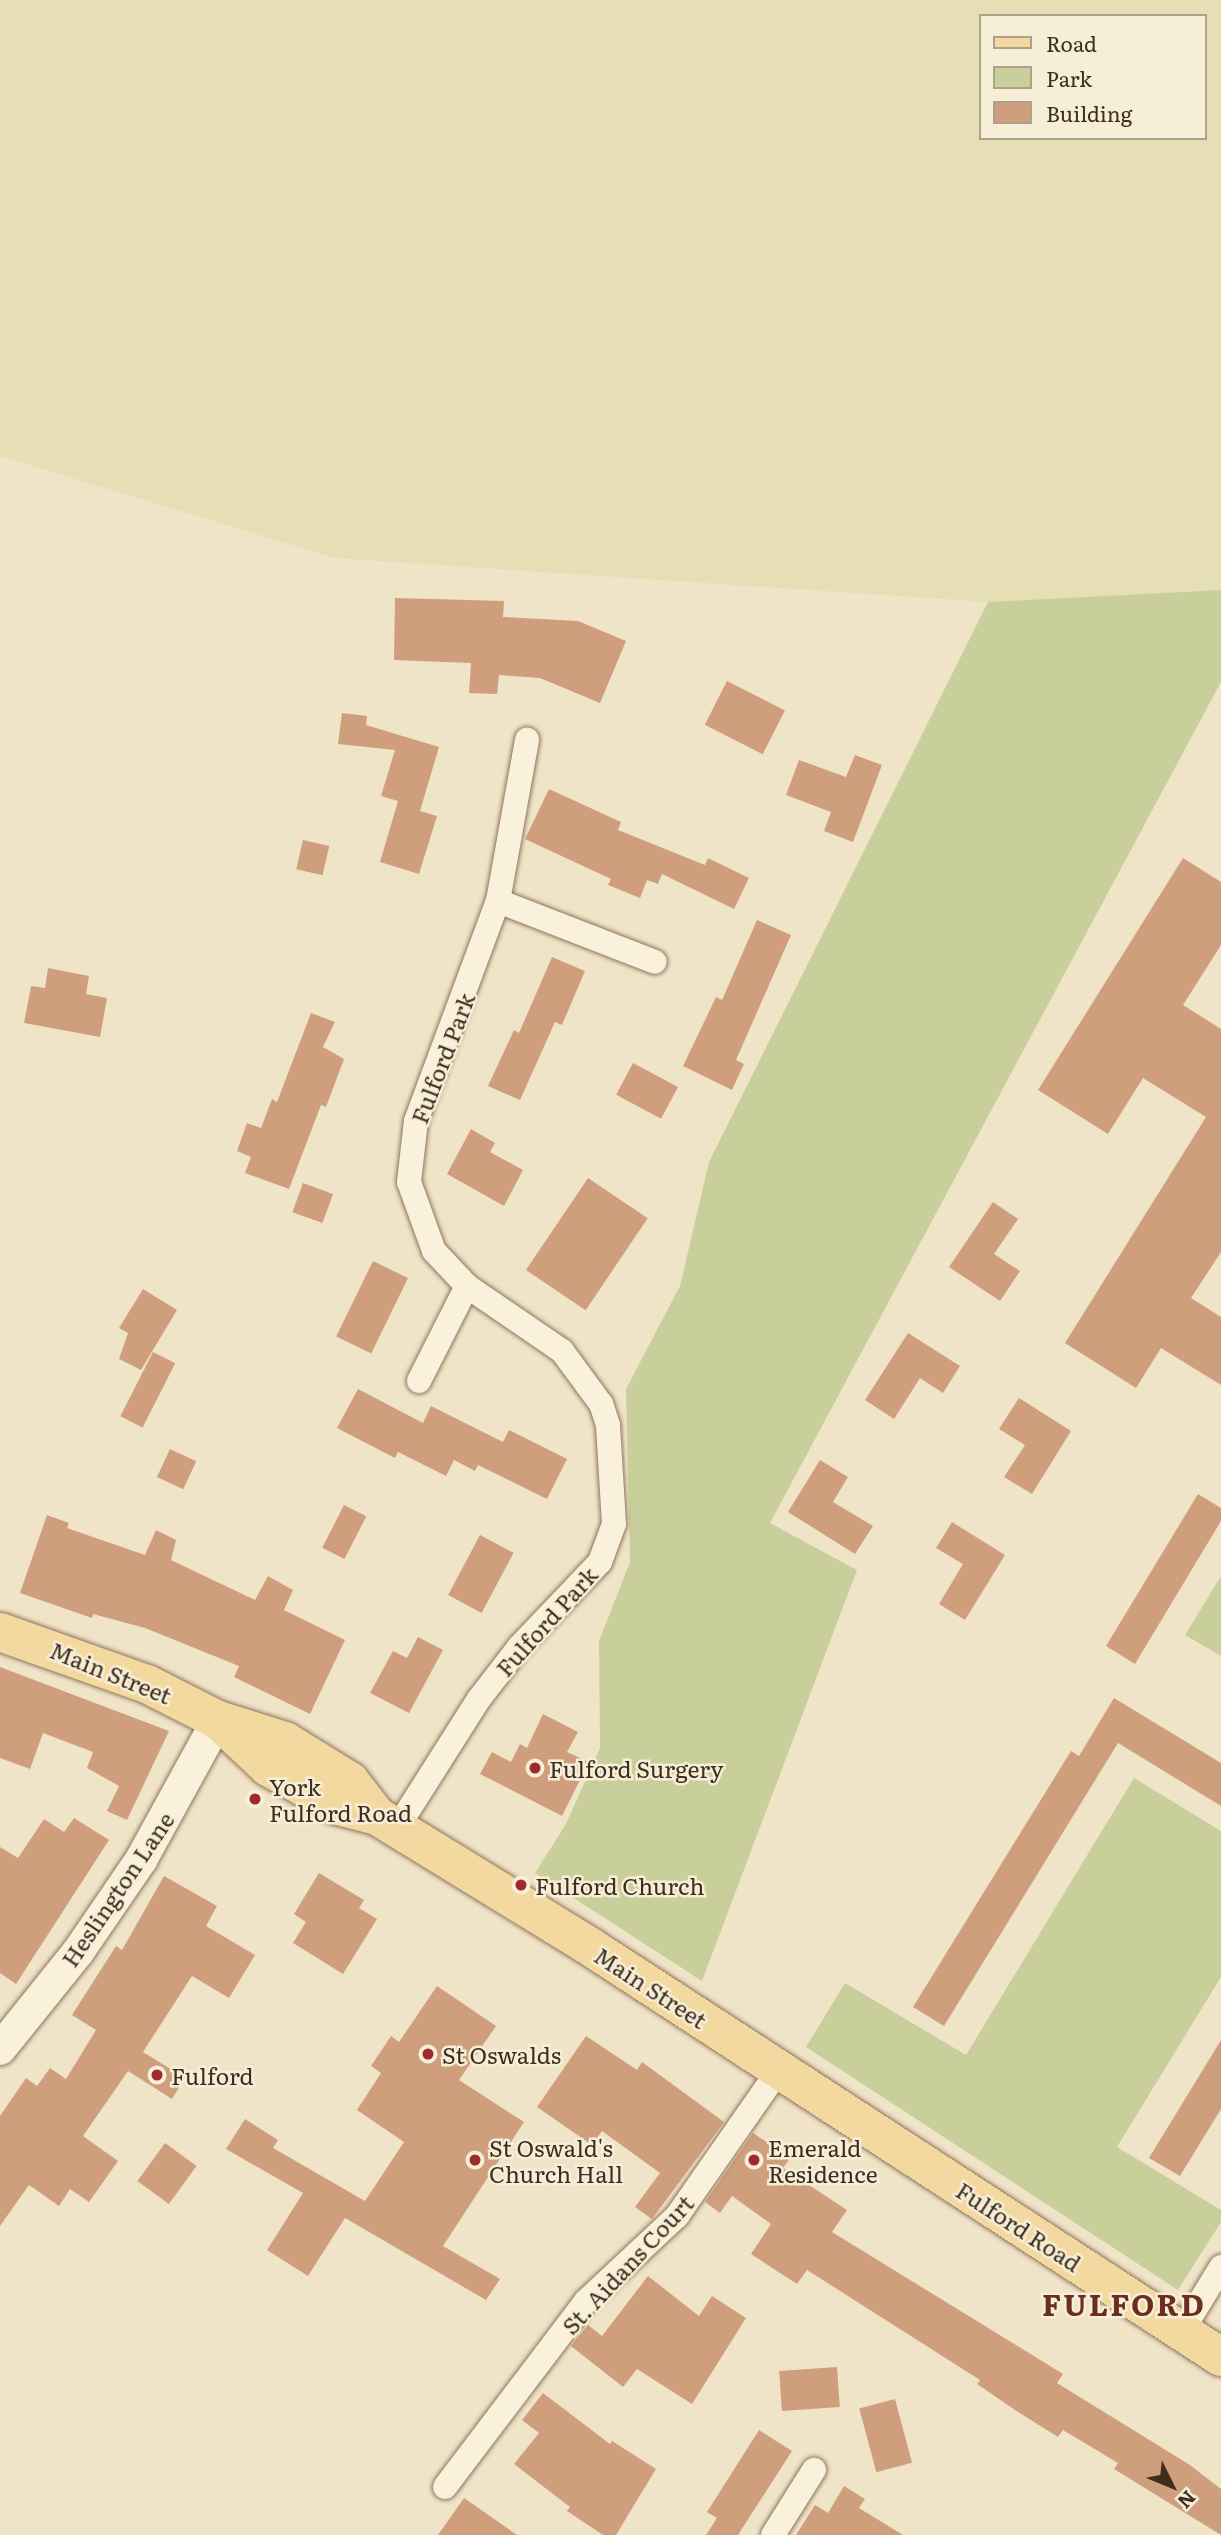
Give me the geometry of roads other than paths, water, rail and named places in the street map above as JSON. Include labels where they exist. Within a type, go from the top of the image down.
[{"type":"main road","name":"Main Street","points":[[0,1632],[147,1684],[218,1720],[268,1767],[335,1805],[387,1822],[922,2163]]},
{"type":"main road","name":"Fulford Road","points":[[922,2163],[1221,2357]]},
{"type":"street","name":"Fulford Park","points":[[387,1822],[519,1647],[600,1562],[614,1524],[608,1425],[589,1385],[562,1351],[467,1286],[434,1251],[417,1213],[409,1182],[410,1152],[416,1121],[498,901],[527,740]]},
{"type":"street","points":[[498,901],[655,962]]},
{"type":"street","points":[[419,1381],[467,1286]]},
{"type":"street","name":"Heslington Lane","points":[[0,2049],[78,1952],[141,1860],[218,1720]]},
{"type":"street","name":"St. Aidans Court","points":[[445,2487],[586,2301],[677,2216],[779,2070]]},
{"type":"street","points":[[1182,2330],[1221,2267]]},
{"type":"street","points":[[773,2535],[814,2470]]},
{"type":"place","name":"Fulford Surgery","points":[[535,1768]]},
{"type":"place","name":"York Fulford Road","points":[[255,1799]]},
{"type":"place","name":"Fulford Church","points":[[521,1885]]},
{"type":"place","name":"St Oswalds","points":[[428,2054]]},
{"type":"place","name":"Fulford","points":[[157,2075]]},
{"type":"place","name":"St Oswald's Church Hall","points":[[475,2160]]},
{"type":"place","name":"Emerald Residence","points":[[754,2160]]},
{"type":"district","name":"FULFORD","points":[[1124,2303]]}]
